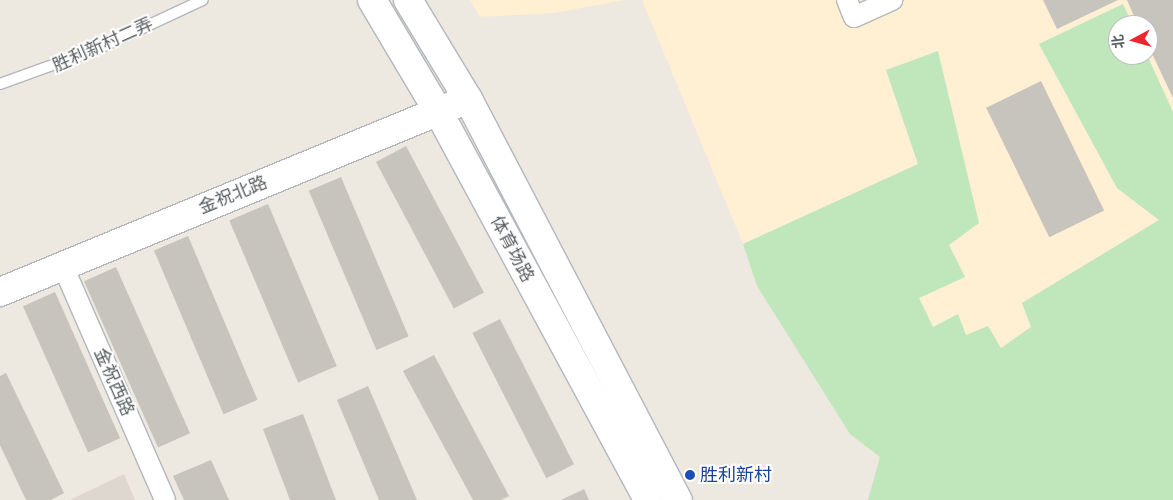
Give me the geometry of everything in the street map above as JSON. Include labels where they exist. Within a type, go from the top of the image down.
[{"type":"main road","name":"体育场路","points":[[372,0],[438,111],[648,500]]},
{"type":"main road","name":"体育场路","points":[[408,0],[468,100],[678,500]]},
{"type":"main road","name":"金祝北路","points":[[0,292],[62,264],[468,100]]},
{"type":"street","points":[[847,0],[854,17],[892,0]]},
{"type":"street","name":"金祝西路","points":[[62,264],[165,500]]},
{"type":"lane","name":"胜利新村二弄","points":[[0,84],[94,51],[203,0]]},
{"type":"shaded area","points":[[470,0],[625,0],[554,13],[480,17]]},
{"type":"shaded area","points":[[642,0],[1173,0],[1173,112],[1152,65],[1158,65],[1158,15],[1128,15],[1123,4],[1039,44],[1117,188],[1159,220],[1022,303],[1031,327],[1001,349],[933,327],[919,298],[965,277],[949,245],[886,71],[919,164],[743,244]]},
{"type":"shaded area","points":[[124,474],[135,500],[70,500]]},
{"type":"green space","points":[[1123,4],[1128,15],[1108,15],[1108,65],[1152,65],[1173,112],[1173,500],[868,500],[880,457],[850,434],[757,286],[743,244],[918,164],[886,70],[938,51],[979,223],[949,245],[965,277],[919,298],[933,327],[958,314],[966,335],[988,326],[1001,348],[1031,327],[1022,303],[1159,220],[1117,188],[1039,44]]},
{"type":"building","points":[[1043,0],[1118,0],[1057,29]]},
{"type":"building","points":[[1127,0],[1173,0],[1173,98],[1157,65],[1158,15],[1134,15]]},
{"type":"building","points":[[1041,81],[1104,210],[1049,237],[986,108]]},
{"type":"building","points":[[406,146],[484,293],[454,309],[376,162]]},
{"type":"building","points":[[341,177],[409,336],[376,350],[309,191]]},
{"type":"building","points":[[268,204],[337,366],[298,382],[229,220]]},
{"type":"building","points":[[188,236],[258,400],[223,414],[154,250]]},
{"type":"building","points":[[116,267],[190,433],[158,448],[84,281]]},
{"type":"building","points":[[55,292],[120,438],[88,452],[23,306]]},
{"type":"building","points":[[500,319],[574,464],[546,478],[472,333]]},
{"type":"building","points":[[434,355],[509,496],[501,500],[473,500],[403,371]]},
{"type":"building","points":[[6,373],[64,493],[51,500],[26,500],[0,445],[0,376]]},
{"type":"building","points":[[368,386],[417,500],[379,500],[337,400]]},
{"type":"building","points":[[303,414],[336,500],[290,500],[263,429]]},
{"type":"building","points":[[211,460],[229,500],[184,500],[173,476]]},
{"type":"building","points":[[584,489],[589,500],[561,500]]},
{"type":"place","name":"胜利新村","points":[[690,475]]}]
